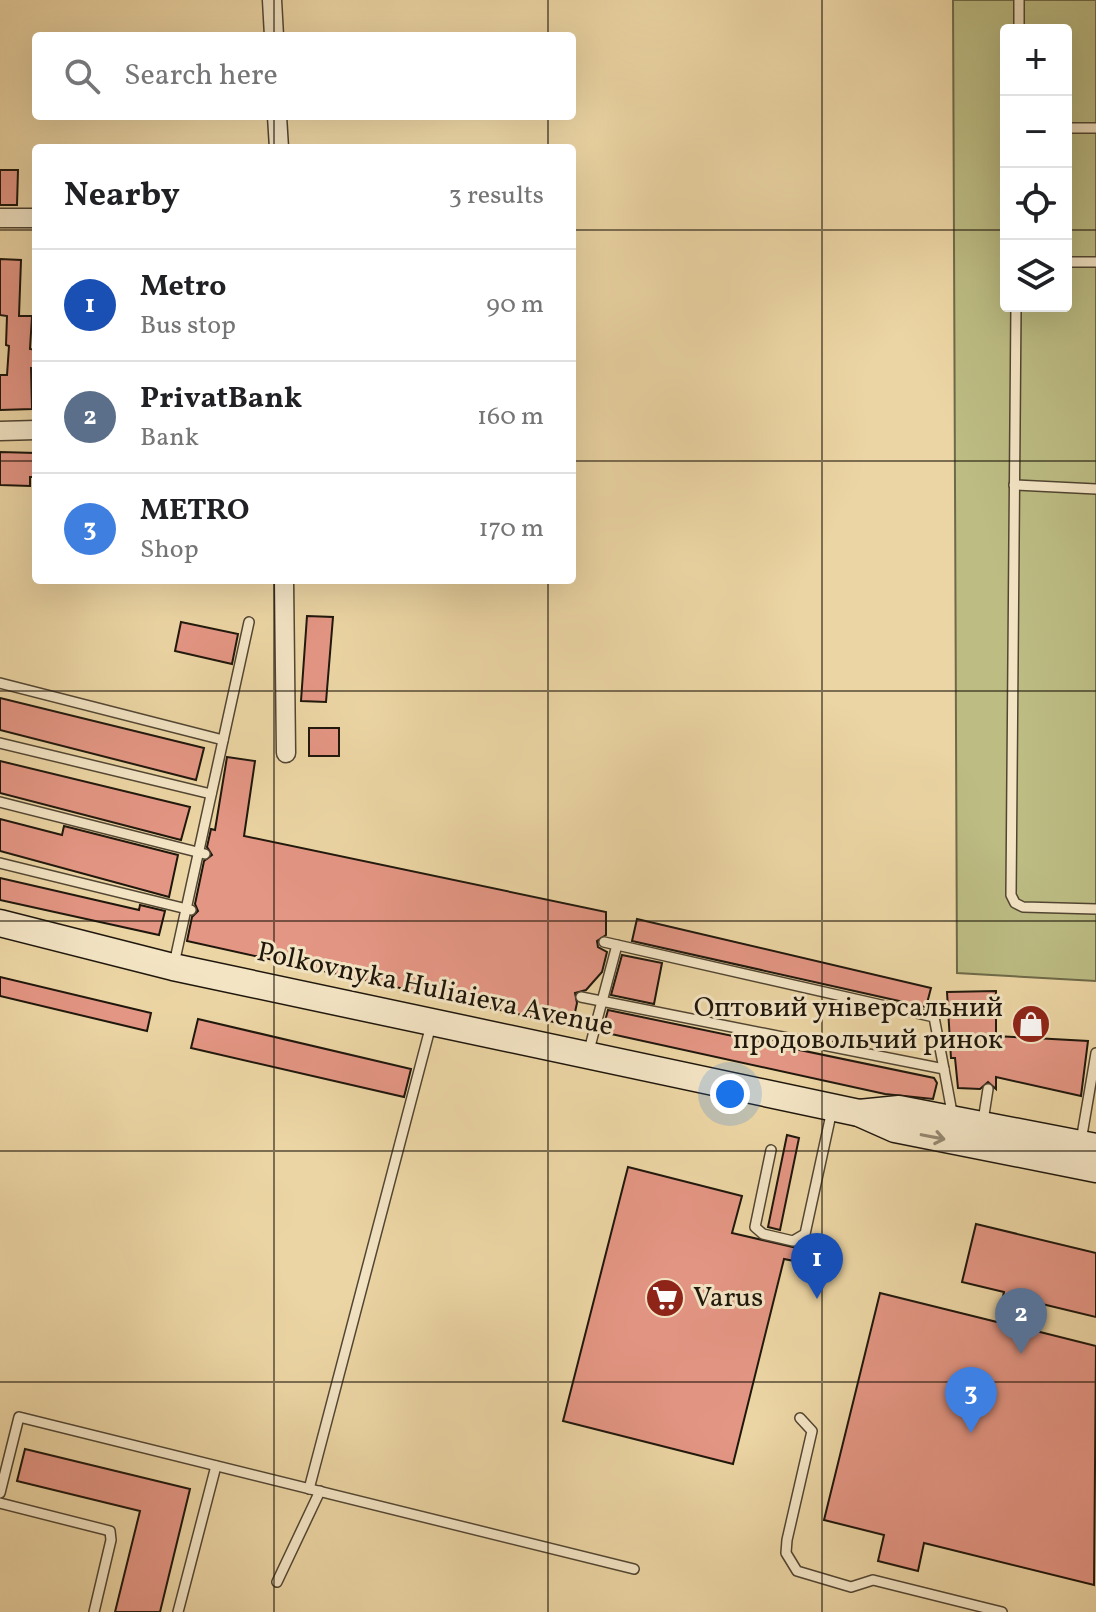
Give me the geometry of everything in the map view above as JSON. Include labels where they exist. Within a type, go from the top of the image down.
[{"type":"main road","name":"Polkovnyka Huliaieva Avenue","points":[[0,923],[173,967],[832,1107],[859,1113],[895,1129],[1096,1169]]},
{"type":"main road","name":"Polkovnyka Huliaieva Avenue","points":[[859,1113],[899,1109],[1088,1145]]},
{"type":"street","points":[[272,0],[274,32]]},
{"type":"street","points":[[277,120],[279,144]]},
{"type":"street","points":[[0,218],[32,218]]},
{"type":"street","points":[[0,431],[32,430]]},
{"type":"street","points":[[284,584],[286,753]]},
{"type":"lane","points":[[1019,0],[1019,24]]},
{"type":"lane","points":[[1072,128],[1096,128]]},
{"type":"lane","points":[[1072,262],[1096,262]]},
{"type":"lane","points":[[1016,312],[1011,895],[1015,903],[1023,907],[1096,909]]},
{"type":"lane","points":[[1014,485],[1096,489]]},
{"type":"lane","points":[[173,967],[202,853],[211,794],[249,622]]},
{"type":"lane","points":[[0,683],[223,740]]},
{"type":"lane","points":[[0,743],[211,794]]},
{"type":"lane","points":[[0,802],[202,853]]},
{"type":"lane","points":[[0,863],[188,910]]},
{"type":"lane","points":[[604,942],[934,1017],[954,1119]]},
{"type":"lane","points":[[588,1055],[617,945]]},
{"type":"lane","points":[[581,997],[944,1069]]},
{"type":"lane","points":[[309,1489],[432,1022]]},
{"type":"lane","points":[[1088,1145],[1096,1053]]},
{"type":"lane","points":[[982,1125],[988,1089]]},
{"type":"lane","points":[[771,1150],[755,1227],[763,1234],[793,1241],[805,1234],[832,1107]]},
{"type":"lane","points":[[0,1493],[19,1417],[634,1569]]},
{"type":"lane","points":[[800,1418],[812,1431],[787,1540],[786,1553],[797,1571],[851,1587],[873,1580],[1002,1612]]},
{"type":"lane","points":[[178,1612],[216,1466]]},
{"type":"lane","points":[[277,1582],[320,1491]]},
{"type":"lane","points":[[0,1503],[110,1531],[111,1540],[94,1612]]},
{"type":"green space","points":[[953,0],[1096,0],[1096,981],[957,973]]},
{"type":"building","points":[[0,170],[18,170],[17,205],[0,205]]},
{"type":"building","points":[[0,259],[21,260],[19,316],[32,316],[32,409],[0,410],[0,375],[7,375],[9,346],[6,345],[7,316],[0,315]]},
{"type":"building","points":[[0,452],[32,453],[30,486],[0,485]]},
{"type":"building","points":[[307,616],[333,617],[326,702],[301,701]]},
{"type":"building","points":[[181,622],[238,634],[232,664],[175,651]]},
{"type":"building","points":[[0,698],[204,748],[196,780],[0,730]]},
{"type":"building","points":[[309,728],[339,728],[339,756],[309,756]]},
{"type":"building","points":[[227,757],[255,761],[244,836],[606,912],[606,935],[597,941],[598,947],[607,952],[602,972],[586,990],[575,993],[577,1003],[572,1026],[187,941],[192,917],[198,911],[195,904],[204,861],[212,855],[207,847],[211,829],[215,830]]},
{"type":"building","points":[[0,761],[190,807],[181,840],[0,793]]},
{"type":"building","points":[[0,819],[62,835],[64,826],[178,855],[169,897],[0,851]]},
{"type":"building","points":[[0,878],[139,910],[140,905],[165,911],[159,935],[0,900]]},
{"type":"building","points":[[637,919],[931,988],[926,1007],[632,941]]},
{"type":"building","points":[[622,955],[662,963],[654,1004],[611,995]]},
{"type":"building","points":[[0,977],[151,1013],[147,1031],[0,996]]},
{"type":"building","points":[[996,991],[996,1036],[1088,1041],[1081,1096],[996,1077],[996,1089],[988,1082],[980,1089],[958,1088],[955,1058],[951,1058],[947,992]]},
{"type":"building","points":[[608,1010],[934,1078],[937,1083],[933,1099],[885,1094],[602,1032]]},
{"type":"building","points":[[198,1019],[411,1069],[404,1097],[191,1048]]},
{"type":"building","points":[[787,1135],[799,1138],[780,1230],[768,1227]]},
{"type":"building","points":[[628,1167],[742,1196],[732,1233],[797,1248],[794,1261],[784,1259],[733,1464],[563,1421]]},
{"type":"building","points":[[976,1224],[1096,1253],[1096,1317],[1042,1304],[1036,1331],[1096,1346],[1094,1585],[924,1543],[918,1571],[878,1561],[884,1535],[824,1520],[880,1293],[997,1322],[1004,1292],[962,1282]]},
{"type":"building","points":[[25,1449],[190,1489],[160,1612],[115,1612],[140,1511],[17,1481]]},
{"type":"place","name":"Оптовий універсальний продовольчий ринок","points":[[1031,1024]]},
{"type":"place","name":"Varus","points":[[665,1298]]},
{"type":"place","name":"Metro","points":[[817,1299]]},
{"type":"place","name":"PrivatBank","points":[[1021,1354]]},
{"type":"place","name":"METRO","points":[[971,1433]]}]
